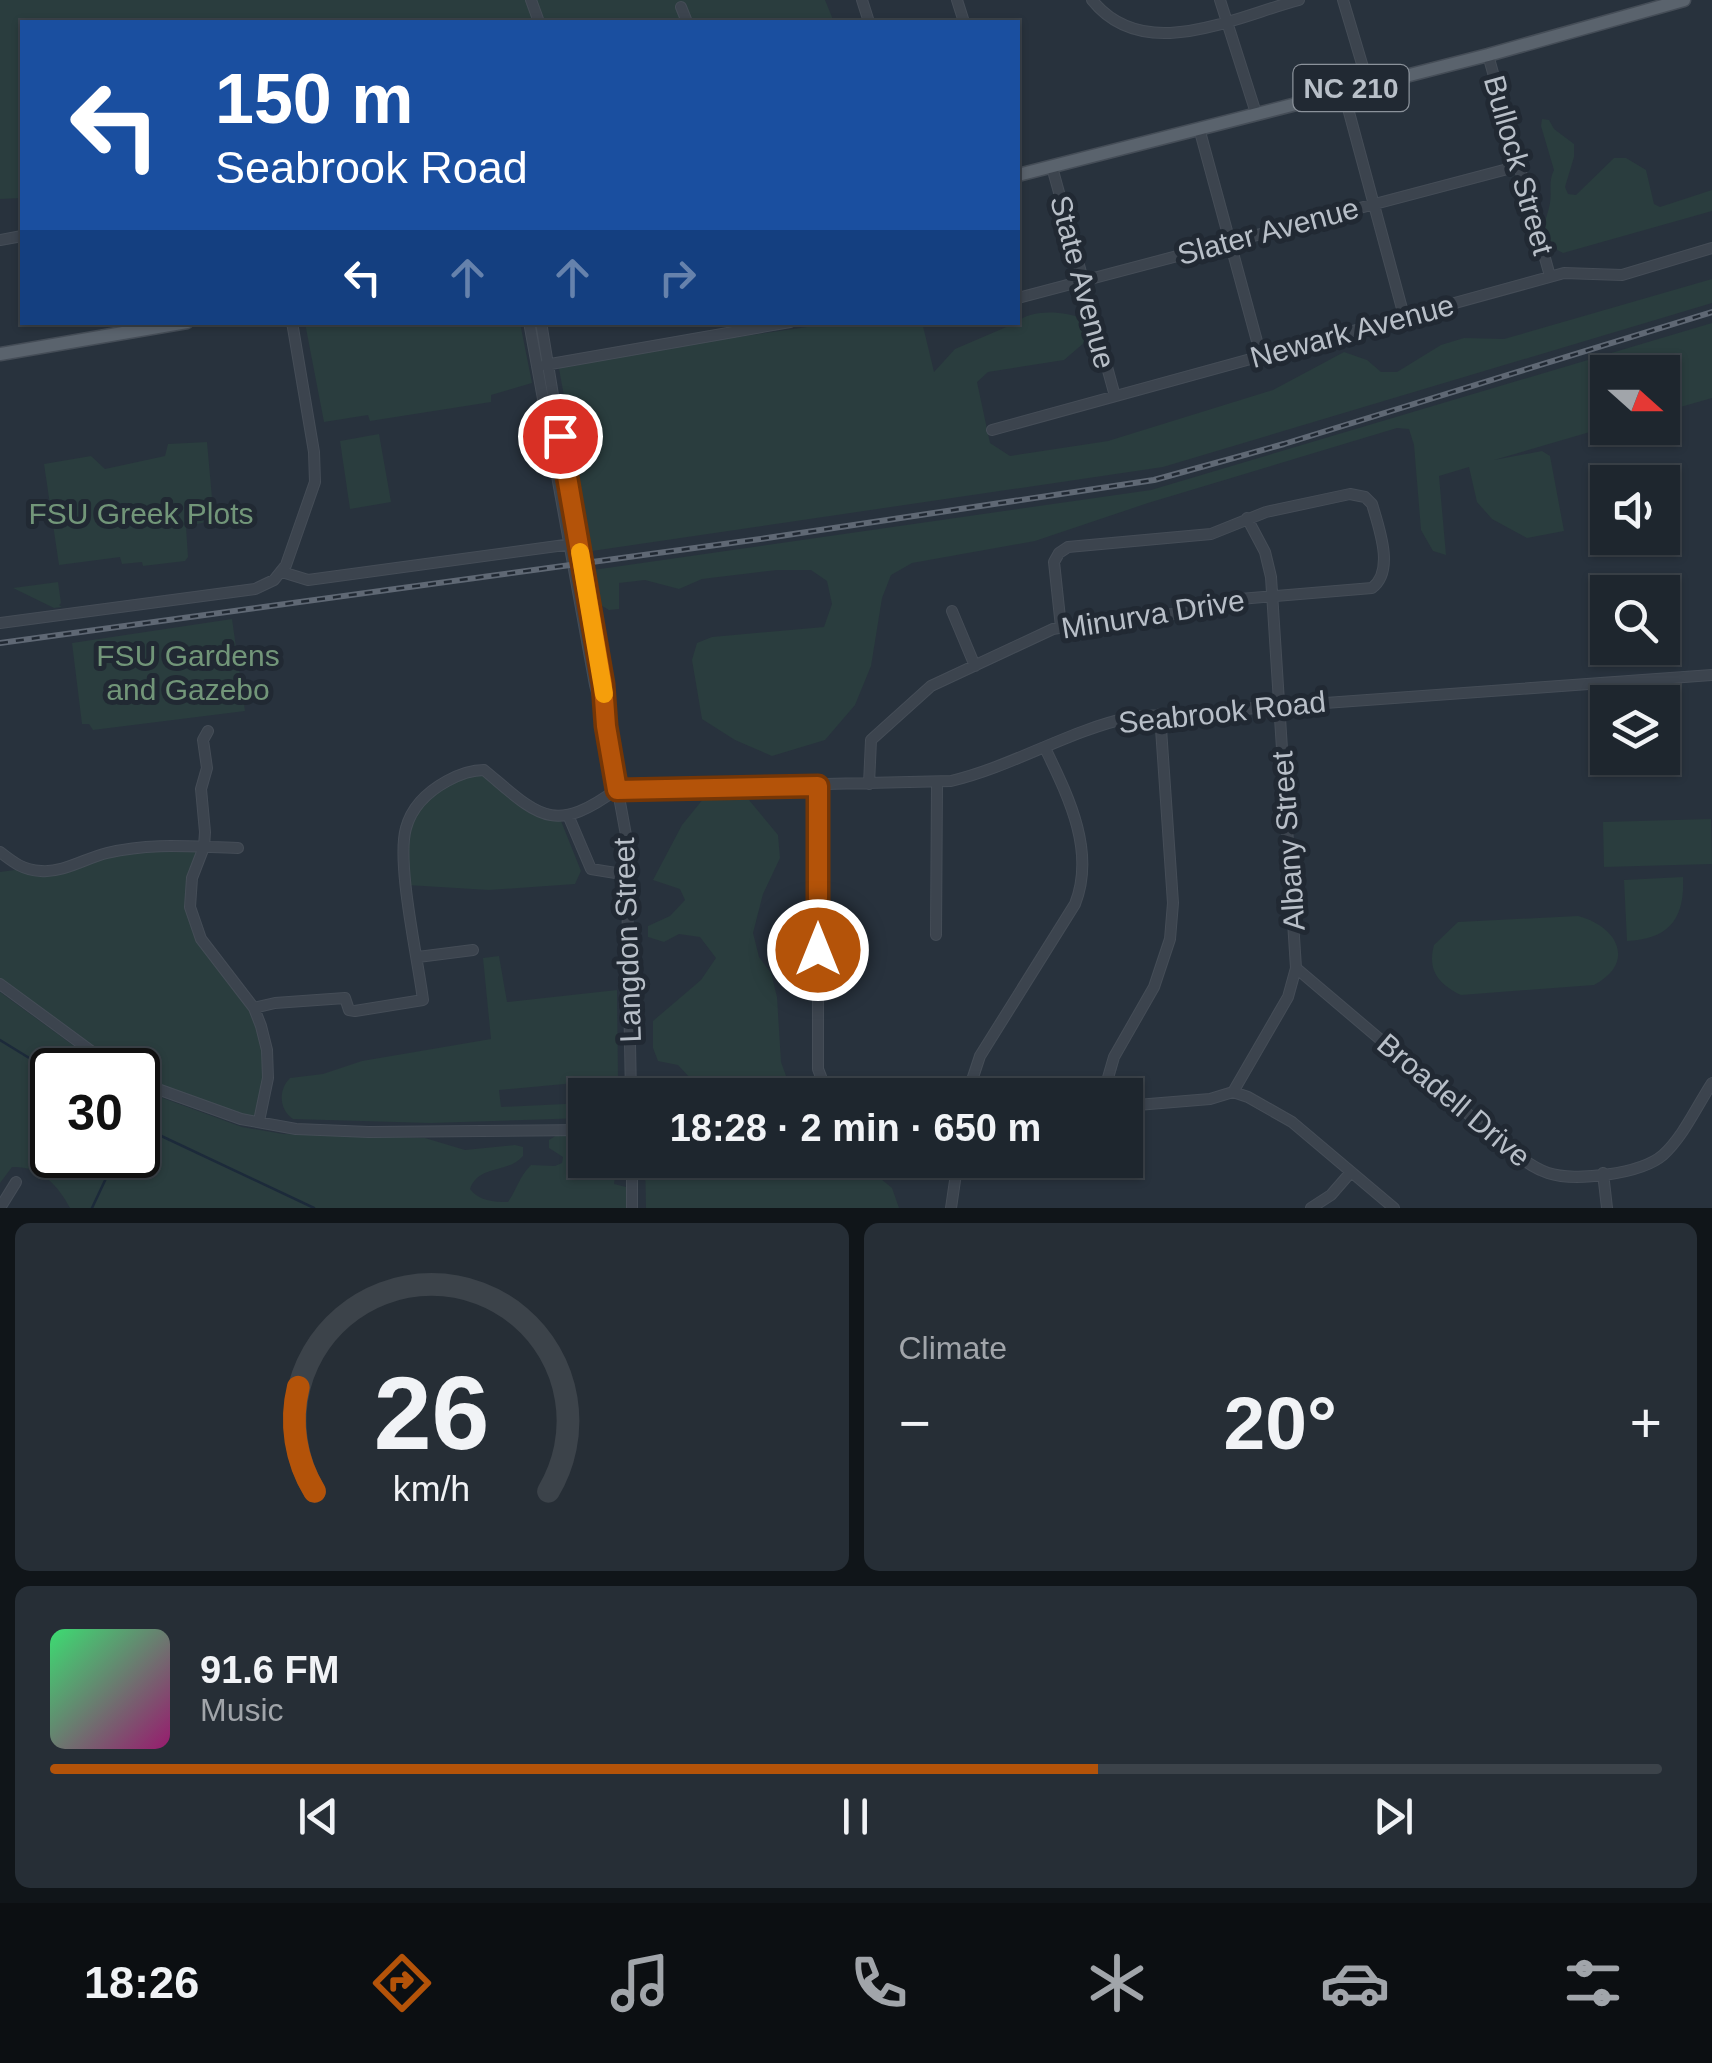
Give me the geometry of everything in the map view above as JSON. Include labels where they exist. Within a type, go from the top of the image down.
[{"type":"main road","name":"NC 210","points":[[1020,175],[1684,0]]},
{"type":"main road","points":[[0,354],[144,326]]},
{"type":"street","points":[[1092,0],[1115,21],[1148,33],[1179,33],[1299,0]]},
{"type":"street","points":[[1220,0],[1256,113]]},
{"type":"street","points":[[1343,0],[1368,84]]},
{"type":"street","points":[[681,7],[686,20]]},
{"type":"street","name":"Bullock Street","points":[[1488,54],[1550,276]]},
{"type":"street","points":[[1343,90],[1404,316]]},
{"type":"street","points":[[1198,128],[1260,356]]},
{"type":"street","name":"Slater Avenue","points":[[1020,298],[1519,166]]},
{"type":"street","name":"State Avenue","points":[[1052,167],[1115,396]]},
{"type":"street","name":"Newark Avenue","points":[[992,430],[1550,276],[1622,275],[1712,248]]},
{"type":"street","points":[[0,623],[256,589],[282,572],[311,500],[316,472],[292,325]]},
{"type":"street","name":"Langdon Street","points":[[530,325],[542,365],[603,684],[606,726],[626,835],[631,1078]]},
{"type":"street","name":"Langdon Street","points":[[540,325],[542,365]]},
{"type":"street","points":[[542,365],[773,325]]},
{"type":"street","name":"Minurva Drive","points":[[869,784],[868,750],[874,736],[922,692],[1061,627],[1113,618],[1190,613],[1225,602],[1273,595],[1367,590],[1383,578],[1385,568],[1374,509],[1365,497],[1350,494],[1247,518]]},
{"type":"street","points":[[1061,627],[1054,562],[1063,549],[1211,534],[1247,518]]},
{"type":"street","name":"Albany Street","points":[[1233,1092],[1288,998],[1296,968],[1273,595],[1265,552],[1247,518]]},
{"type":"street","points":[[282,572],[308,580],[573,543]]},
{"type":"street","points":[[952,611],[975,666]]},
{"type":"street","name":"Seabrook Road","points":[[568,815],[617,790],[937,782],[987,772],[1112,721],[1160,714],[1712,675]]},
{"type":"street","points":[[1109,1078],[1114,1058],[1154,987],[1170,939],[1173,904],[1160,714]]},
{"type":"street","points":[[208,731],[203,740],[207,768],[201,789],[204,847],[189,893],[192,918],[207,948],[254,1008],[266,1042],[268,1060],[259,1122]]},
{"type":"street","points":[[973,1078],[980,1056],[1080,890],[1081,844],[1070,800],[1045,748]]},
{"type":"street","points":[[254,1008],[345,998],[349,1010],[354,1011],[423,1000],[404,839],[414,810],[434,788],[474,770],[484,770],[536,812],[551,818],[568,815],[591,870],[628,874]]},
{"type":"street","points":[[936,936],[937,782]]},
{"type":"street","points":[[818,786],[818,1069],[821,1078]]},
{"type":"street","points":[[0,852],[22,869],[46,872],[104,853],[148,846],[238,848]]},
{"type":"street","points":[[418,956],[473,950]]},
{"type":"street","name":"Broadell Drive","points":[[1296,968],[1535,1168],[1564,1177],[1638,1169],[1660,1157],[1712,1083]]},
{"type":"street","points":[[0,984],[87,1048]]},
{"type":"street","points":[[160,1090],[259,1122],[330,1132],[568,1130]]},
{"type":"street","points":[[1143,1104],[1233,1092],[1284,1116],[1394,1208]]},
{"type":"street","points":[[1312,1208],[1331,1195],[1352,1172]]},
{"type":"street","points":[[1604,1173],[1607,1208]]},
{"type":"street","points":[[632,1178],[632,1208]]},
{"type":"street","points":[[951,1208],[955,1178]]},
{"type":"street","points":[[0,1208],[16,1182]]},
{"type":"green space","points":[[0,0],[825,0],[833,20],[20,20],[20,198],[0,199]]},
{"type":"green space","points":[[1542,119],[1549,120],[1554,129],[1574,144],[1565,187],[1568,194],[1576,195],[1614,158],[1626,158],[1646,170],[1654,204],[1660,207],[1712,190],[1712,211],[1563,253],[1547,242],[1543,231],[1554,170]]},
{"type":"green space","points":[[1712,279],[1712,303],[1163,467],[592,551],[558,363],[821,325],[923,325],[934,372],[955,349],[1011,325],[1020,325],[1020,321],[1031,315],[1058,313],[1083,319],[1085,342],[1064,360],[988,372],[977,382],[990,443],[1010,456],[1108,441],[1273,390],[1344,352],[1367,360],[1381,372],[1397,372],[1441,345],[1464,338],[1504,339]]},
{"type":"green space","points":[[1712,323],[1712,398],[1680,407],[1680,355],[1605,355]]},
{"type":"green space","points":[[305,325],[520,325],[532,383],[491,395],[491,402],[370,421],[368,415],[324,422]]},
{"type":"green space","points":[[1590,359],[1590,432],[1494,460],[1542,451],[1550,456],[1564,531],[1527,538],[1492,519],[1477,502],[1469,467],[1439,476],[1446,555],[1433,551],[1421,530],[1414,445],[1409,429],[1397,428],[1035,541],[912,563],[891,575],[882,598],[871,666],[855,705],[825,740],[772,756],[735,740],[702,719],[692,660],[697,643],[712,637],[824,627],[832,604],[827,581],[811,570],[777,570],[702,579],[679,589],[645,580],[619,583],[619,609],[609,610],[599,604],[593,570],[1151,490]]},
{"type":"green space","points":[[379,434],[391,502],[350,509],[340,441]]},
{"type":"green space","name":"FSU Greek Plots","points":[[207,442],[214,520],[186,527],[185,561],[143,566],[142,562],[122,564],[120,557],[59,565],[44,464],[91,456],[105,469],[165,456],[168,444]]},
{"type":"green space","points":[[58,582],[62,607],[54,608],[13,588]]},
{"type":"green space","name":"FSU Gardens and Gazebo","points":[[232,619],[245,711],[93,730],[89,724],[82,724],[72,643]]},
{"type":"green space","points":[[484,770],[536,812],[559,816],[581,871],[575,884],[489,890],[407,885],[404,839],[426,794]]},
{"type":"green space","points":[[708,793],[744,794],[778,835],[780,858],[763,894],[753,933],[777,997],[781,1062],[787,1078],[690,1078],[678,1065],[658,1061],[653,1048],[653,1021],[701,980],[716,958],[700,937],[679,934],[664,942],[648,937],[648,926],[670,916],[685,900],[680,889],[653,880],[682,825]]},
{"type":"green space","points":[[1711,819],[1712,864],[1604,867],[1603,822]]},
{"type":"green space","points":[[204,847],[192,877],[195,925],[256,1012],[268,1074],[259,1121],[160,1088],[160,1048],[87,1048],[0,984],[0,872],[47,872],[108,853]]},
{"type":"green space","points":[[1683,877],[1681,904],[1672,924],[1654,936],[1627,941],[1624,880]]},
{"type":"green space","points":[[1578,916],[1603,928],[1617,946],[1615,966],[1594,985],[1461,995],[1441,981],[1434,969],[1434,945],[1458,922]]},
{"type":"green space","points":[[499,956],[507,1002],[617,990],[618,1078],[568,1078],[568,1084],[499,1090],[501,1107],[568,1104],[568,1119],[430,1123],[293,1119],[288,1115],[282,1094],[290,1078],[491,1039],[483,958]]},
{"type":"green space","points":[[0,992],[77,1048],[30,1048],[30,1170],[12,1167],[0,1183]]},
{"type":"green space","points":[[160,1097],[242,1127],[283,1134],[425,1138],[465,1150],[523,1147],[523,1156],[517,1162],[480,1176],[470,1189],[497,1202],[508,1202],[531,1165],[562,1163],[563,1157],[549,1148],[549,1140],[568,1135],[568,1178],[615,1178],[614,1184],[626,1187],[626,1208],[70,1208],[45,1178],[160,1178]]},
{"type":"green space","points":[[645,1178],[880,1178],[892,1188],[899,1208],[646,1208]]},
{"type":"waterway","points":[[0,1040],[30,1058]]},
{"type":"waterway","points":[[160,1135],[314,1208]]},
{"type":"waterway","points":[[92,1208],[106,1178]]},
{"type":"railway","points":[[0,643],[767,538],[1154,480],[1284,444],[1712,312]]},
{"type":"slow traffic","points":[[580,552],[604,694]]},
{"type":"route","points":[[560,436],[603,684],[617,790],[818,786],[818,950]]}]
